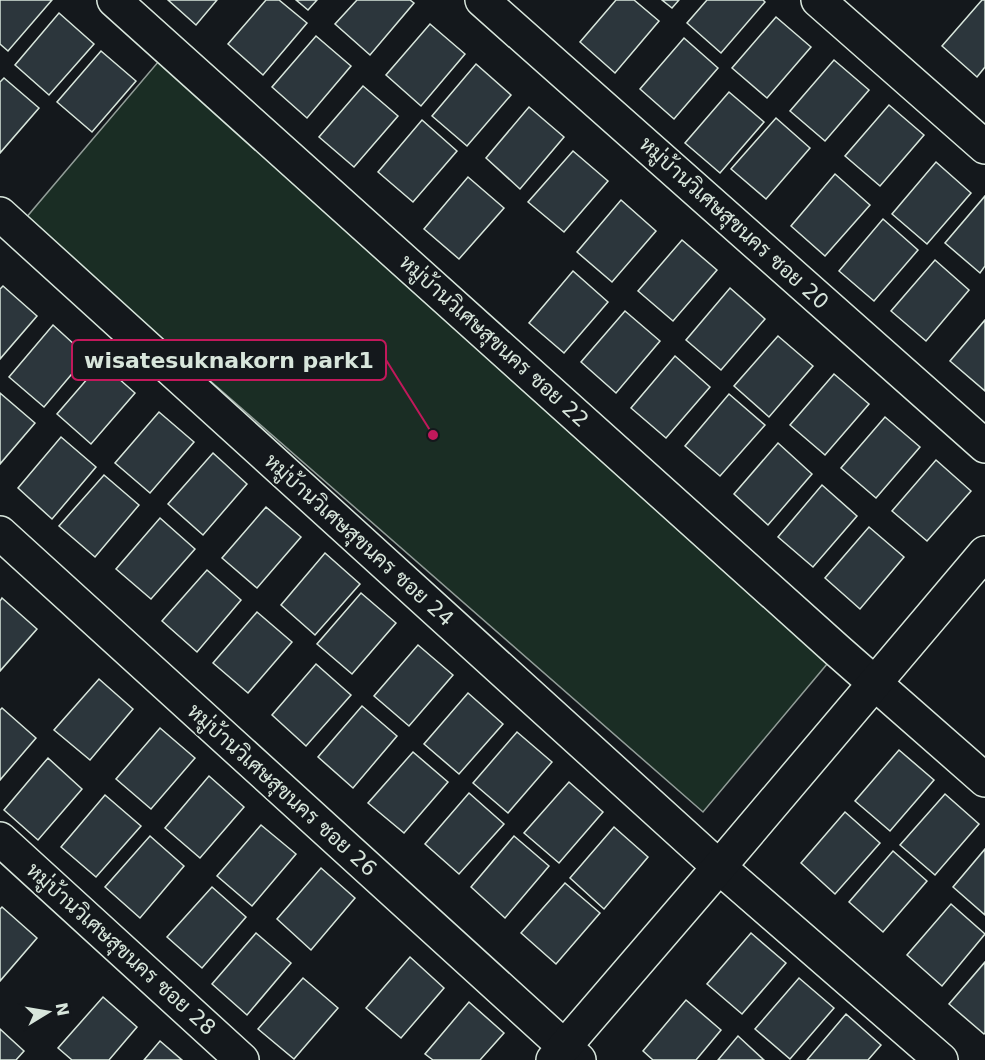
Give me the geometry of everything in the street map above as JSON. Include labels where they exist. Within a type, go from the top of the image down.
[{"type":"street","name":"หมู่บ้านวิเศษสุขนคร ซอย 22","points":[[114,0],[985,780]]},
{"type":"street","name":"หมู่บ้านวิเศษสุขนคร ซอย 20","points":[[482,0],[985,446]]},
{"type":"street","points":[[818,0],[985,147]]},
{"type":"street","name":"หมู่บ้านวิเศษสุขนคร ซอย 24","points":[[0,214],[719,867],[941,1060]]},
{"type":"street","name":"หมู่บ้านวิเศษสุขนคร ซอย 26","points":[[0,533],[565,1056]]},
{"type":"street","points":[[565,1056],[719,867],[985,553]]},
{"type":"street","name":"หมู่บ้านวิเศษสุขนคร ซอย 28","points":[[0,838],[242,1060]]},
{"type":"green space","points":[[164,55],[838,651],[703,812],[25,219]]},
{"type":"building","points":[[0,0],[52,0],[8,51],[0,44]]},
{"type":"building","points":[[168,0],[217,0],[196,25]]},
{"type":"building","points":[[266,0],[279,0],[307,23],[263,75],[228,44]]},
{"type":"building","points":[[296,0],[317,0],[308,10]]},
{"type":"building","points":[[357,0],[410,0],[414,3],[370,55],[335,24]]},
{"type":"building","points":[[616,0],[634,0],[659,21],[615,73],[580,42]]},
{"type":"building","points":[[662,0],[679,0],[672,8]]},
{"type":"building","points":[[707,0],[763,0],[765,2],[721,53],[687,23]]},
{"type":"building","points":[[982,0],[985,0],[985,67],[977,77],[942,46]]},
{"type":"building","points":[[59,13],[94,44],[49,95],[15,65]]},
{"type":"building","points":[[776,17],[811,47],[767,98],[732,68]]},
{"type":"building","points":[[430,24],[465,54],[421,106],[386,75]]},
{"type":"building","points":[[316,36],[351,66],[307,118],[272,87]]},
{"type":"building","points":[[684,38],[718,68],[674,119],[640,89]]},
{"type":"building","points":[[101,51],[136,81],[92,132],[57,102]]},
{"type":"building","points":[[834,60],[869,90],[825,141],[790,111]]},
{"type":"building","points":[[476,64],[511,95],[467,146],[432,116]]},
{"type":"building","points":[[4,78],[39,108],[0,153],[0,82]]},
{"type":"building","points":[[363,86],[398,116],[354,167],[319,137]]},
{"type":"building","points":[[729,92],[764,122],[720,173],[685,143]]},
{"type":"building","points":[[889,105],[924,135],[880,186],[845,156]]},
{"type":"building","points":[[529,107],[564,137],[520,189],[486,158]]},
{"type":"building","points":[[776,118],[810,148],[766,199],[731,169]]},
{"type":"building","points":[[422,120],[457,151],[413,202],[378,172]]},
{"type":"building","points":[[573,151],[608,181],[564,232],[528,202]]},
{"type":"building","points":[[936,162],[971,193],[927,244],[892,214]]},
{"type":"building","points":[[835,174],[870,205],[825,256],[791,226]]},
{"type":"building","points":[[468,177],[504,208],[459,259],[424,229]]},
{"type":"building","points":[[985,196],[985,266],[980,273],[945,243]]},
{"type":"building","points":[[621,200],[656,231],[612,282],[577,252]]},
{"type":"building","points":[[883,219],[918,250],[874,301],[839,271]]},
{"type":"building","points":[[682,240],[717,270],[673,321],[638,291]]},
{"type":"building","points":[[935,260],[969,290],[926,341],[891,311]]},
{"type":"building","points":[[573,271],[608,302],[564,353],[529,323]]},
{"type":"building","points":[[3,286],[37,316],[0,359],[0,289]]},
{"type":"building","points":[[730,288],[765,319],[721,370],[686,340]]},
{"type":"building","points":[[625,311],[660,341],[616,393],[581,362]]},
{"type":"building","points":[[985,320],[985,391],[950,361]]},
{"type":"building","points":[[53,325],[87,356],[44,407],[9,377]]},
{"type":"building","points":[[778,336],[813,366],[769,417],[734,386]]},
{"type":"building","points":[[675,356],[710,387],[666,438],[631,408]]},
{"type":"building","points":[[101,363],[135,393],[91,444],[57,414]]},
{"type":"building","points":[[834,374],[869,404],[825,455],[790,425]]},
{"type":"building","points":[[0,393],[35,423],[0,464]]},
{"type":"building","points":[[729,394],[765,425],[720,476],[685,446]]},
{"type":"building","points":[[159,412],[194,442],[150,493],[115,463]]},
{"type":"building","points":[[885,417],[920,447],[876,498],[841,468]]},
{"type":"building","points":[[61,437],[96,467],[52,519],[18,488]]},
{"type":"building","points":[[778,443],[812,474],[768,525],[734,494]]},
{"type":"building","points":[[213,453],[247,484],[203,535],[168,504]]},
{"type":"building","points":[[936,460],[971,491],[927,541],[892,511]]},
{"type":"building","points":[[104,475],[139,505],[95,557],[59,526]]},
{"type":"building","points":[[822,485],[857,516],[813,567],[778,537]]},
{"type":"building","points":[[266,507],[301,537],[257,588],[222,558]]},
{"type":"building","points":[[160,518],[195,549],[151,599],[116,569]]},
{"type":"building","points":[[869,527],[904,557],[860,609],[825,578]]},
{"type":"building","points":[[325,553],[360,584],[315,635],[281,605]]},
{"type":"building","points":[[207,570],[241,600],[197,652],[162,621]]},
{"type":"building","points":[[361,593],[396,623],[352,674],[317,644]]},
{"type":"building","points":[[2,598],[37,629],[0,671],[0,601]]},
{"type":"building","points":[[257,612],[292,642],[248,693],[213,663]]},
{"type":"building","points":[[418,645],[453,675],[409,726],[374,696]]},
{"type":"building","points":[[316,664],[351,695],[306,746],[272,715]]},
{"type":"building","points":[[99,679],[133,709],[90,760],[54,730]]},
{"type":"building","points":[[468,693],[503,724],[459,774],[424,744]]},
{"type":"building","points":[[362,706],[397,736],[353,788],[318,757]]},
{"type":"building","points":[[2,708],[36,738],[0,780],[0,710]]},
{"type":"building","points":[[160,728],[195,758],[151,809],[116,779]]},
{"type":"building","points":[[517,732],[552,762],[508,813],[473,783]]},
{"type":"building","points":[[899,750],[934,780],[890,831],[855,801]]},
{"type":"building","points":[[413,752],[448,782],[404,833],[368,803]]},
{"type":"building","points":[[48,758],[82,789],[38,840],[4,810]]},
{"type":"building","points":[[209,776],[244,807],[200,858],[165,828]]},
{"type":"building","points":[[569,782],[603,812],[559,863],[524,833]]},
{"type":"building","points":[[469,793],[504,824],[459,874],[425,844]]},
{"type":"building","points":[[945,794],[979,824],[935,875],[900,845]]},
{"type":"building","points":[[105,795],[141,826],[96,877],[61,847]]},
{"type":"building","points":[[845,812],[880,843],[835,894],[801,863]]},
{"type":"building","points":[[261,825],[296,854],[252,906],[217,876]]},
{"type":"building","points":[[614,827],[648,857],[604,909],[570,878]]},
{"type":"building","points":[[150,836],[184,866],[140,918],[105,887]]},
{"type":"building","points":[[514,836],[549,866],[505,918],[471,887]]},
{"type":"building","points":[[985,849],[985,915],[953,887]]},
{"type":"building","points":[[893,851],[927,881],[883,932],[849,902]]},
{"type":"building","points":[[321,868],[355,898],[311,950],[277,919]]},
{"type":"building","points":[[565,883],[600,913],[556,964],[521,933]]},
{"type":"building","points":[[212,887],[246,917],[202,968],[167,937]]},
{"type":"building","points":[[951,904],[985,934],[942,986],[907,955]]},
{"type":"building","points":[[2,907],[37,938],[0,981],[0,909]]},
{"type":"building","points":[[256,933],[291,963],[247,1015],[212,984]]},
{"type":"building","points":[[751,933],[786,963],[742,1014],[707,984]]},
{"type":"building","points":[[410,957],[444,988],[401,1038],[366,1008]]},
{"type":"building","points":[[985,962],[985,1033],[984,1034],[949,1004]]},
{"type":"building","points":[[303,978],[338,1008],[294,1059],[258,1029]]},
{"type":"building","points":[[799,978],[834,1008],[790,1059],[755,1029]]},
{"type":"building","points":[[103,997],[137,1027],[109,1060],[72,1060],[58,1048]]},
{"type":"building","points":[[686,1000],[721,1030],[696,1060],[653,1060],[643,1051]]},
{"type":"building","points":[[469,1002],[504,1033],[480,1060],[433,1060],[425,1054]]},
{"type":"building","points":[[846,1014],[881,1045],[868,1060],[807,1060]]},
{"type":"building","points":[[0,1029],[24,1051],[16,1060],[0,1060]]},
{"type":"building","points":[[738,1036],[764,1060],[718,1060]]},
{"type":"building","points":[[160,1041],[182,1060],[144,1060]]},
{"type":"place","name":"wisatesuknakorn park1","points":[[433,435]]}]
